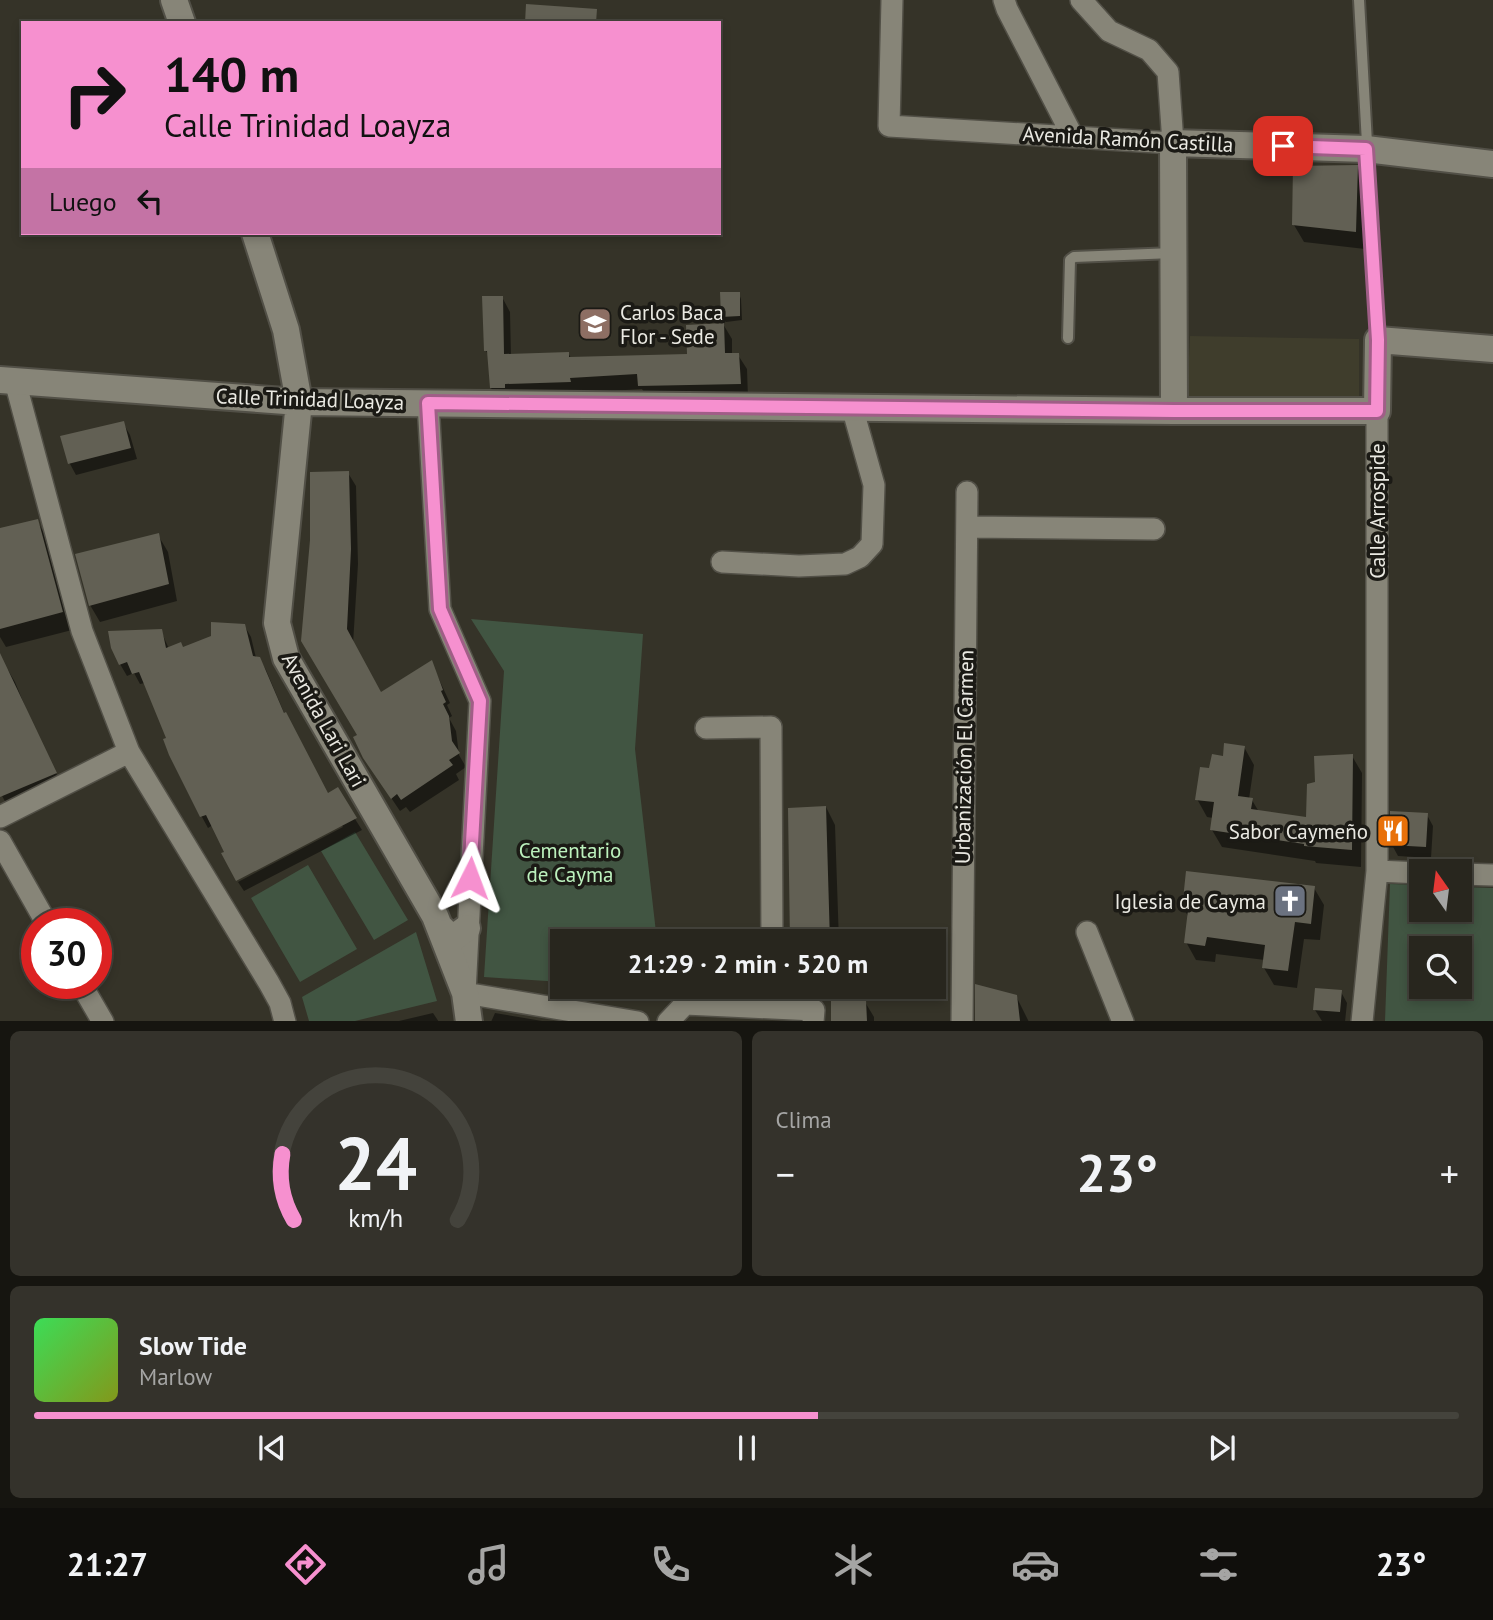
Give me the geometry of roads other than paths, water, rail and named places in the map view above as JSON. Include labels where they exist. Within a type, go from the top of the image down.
[{"type":"street","points":[[174,0],[181,21]]},
{"type":"street","name":"Avenida Ramón Castilla","points":[[892,0],[889,126],[1173,143],[1366,149],[1493,164]]},
{"type":"street","points":[[1004,0],[1073,137]]},
{"type":"street","points":[[1081,0],[1109,31],[1149,50],[1168,72],[1173,143],[1174,411]]},
{"type":"street","name":"Avenida Lari Lari","points":[[256,235],[286,330],[299,402],[277,623],[286,658],[440,927],[465,993],[469,1021]]},
{"type":"street","points":[[1378,340],[1493,349]]},
{"type":"street","name":"Calle Arrospide","points":[[1362,1021],[1377,871],[1378,340]]},
{"type":"street","points":[[7,381],[82,631],[129,752],[269,983],[280,1003],[285,1021]]},
{"type":"street","name":"Calle Trinidad Loayza","points":[[7,381],[299,402],[1377,411]]},
{"type":"street","points":[[428,403],[440,609],[480,701],[465,993],[638,1021]]},
{"type":"street","points":[[722,562],[799,566],[845,564],[860,557],[872,544],[874,485],[852,407]]},
{"type":"street","name":"Urbanización El Carmen","points":[[962,1021],[967,492]]},
{"type":"street","points":[[967,527],[1154,529]]},
{"type":"street","points":[[706,728],[771,727],[772,929]]},
{"type":"street","points":[[0,817],[129,752]]},
{"type":"street","points":[[0,841],[38,908]]},
{"type":"street","points":[[1377,871],[1409,872]]},
{"type":"street","points":[[1472,874],[1493,875]]},
{"type":"street","points":[[440,927],[449,936],[456,936],[467,928]]},
{"type":"street","points":[[1087,932],[1123,1021]]},
{"type":"street","points":[[90,999],[103,1021]]},
{"type":"street","points":[[668,1021],[685,1004],[748,999]]},
{"type":"street","points":[[779,999],[814,1010],[813,1021]]},
{"type":"lane","name":"Calle Arrospide","points":[[1359,0],[1378,340]]},
{"type":"lane","points":[[1068,338],[1070,260],[1074,257],[1173,253]]},
{"type":"place","name":"Carlos Baca Flor - Sede","points":[[595,324]]},
{"type":"place","name":"Sabor Caymeño","points":[[1393,831]]},
{"type":"place","name":"Iglesia de Cayma","points":[[1290,901]]},
{"type":"park label","name":"Cementario de Cayma","points":[[570,862]]}]
